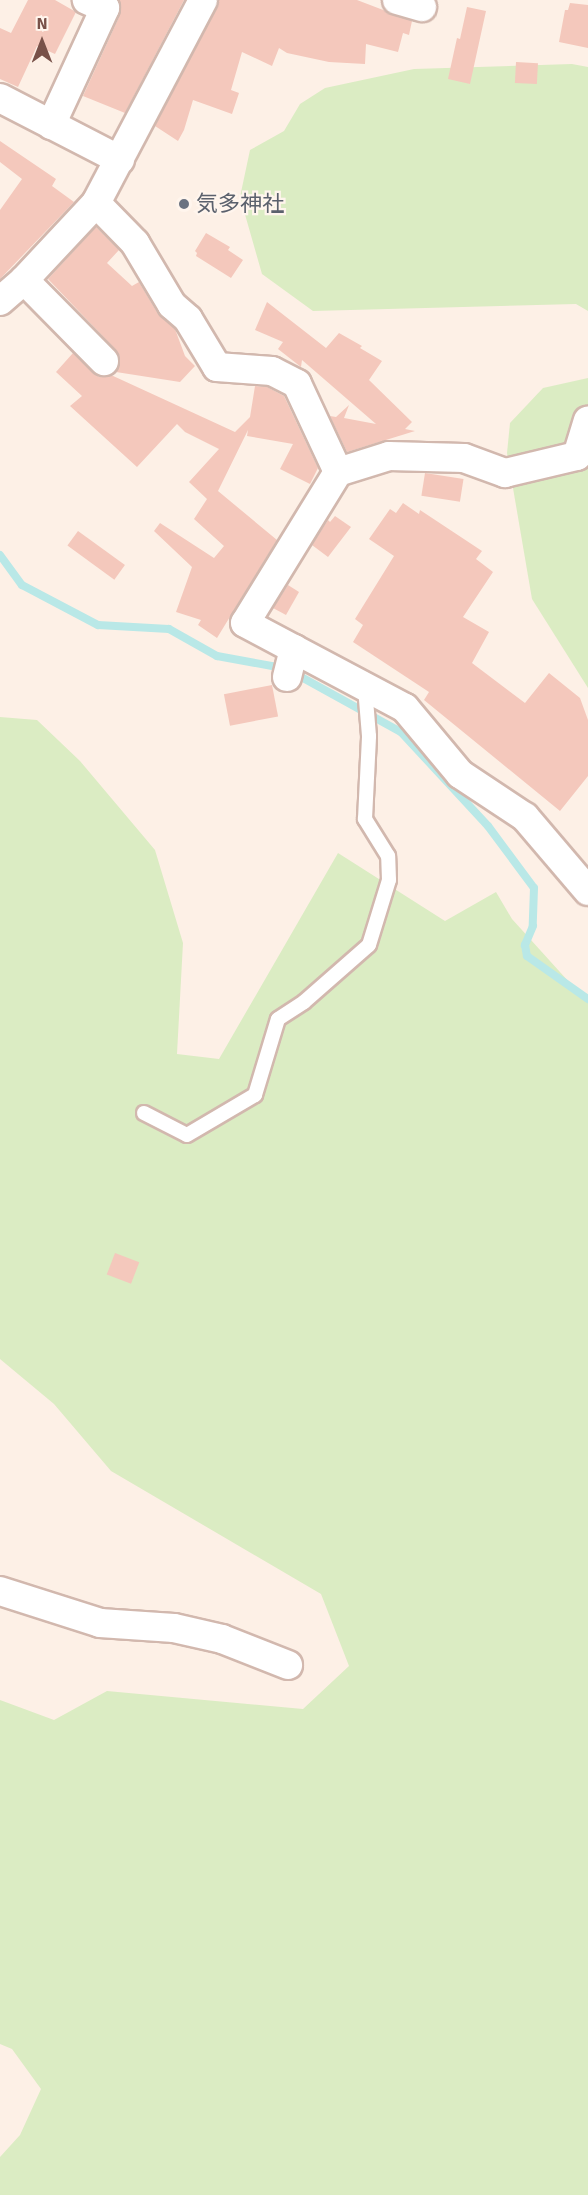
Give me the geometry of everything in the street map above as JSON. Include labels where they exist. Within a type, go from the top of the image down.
[{"type":"street","points":[[51,124],[105,8],[87,0]]},
{"type":"street","points":[[0,301],[24,280],[96,203],[203,0]]},
{"type":"street","points":[[0,98],[120,160]]},
{"type":"street","points":[[96,203],[135,243],[172,305],[188,319],[217,367],[272,371],[297,384],[338,472]]},
{"type":"street","points":[[24,280],[104,361]]},
{"type":"street","points":[[588,421],[577,456],[505,472],[464,458],[389,456],[338,472],[245,622],[291,660],[365,689],[405,708],[460,774],[525,816],[588,891]]},
{"type":"street","points":[[0,1591],[100,1623],[174,1628],[222,1639],[288,1665]]},
{"type":"lane","points":[[144,1113],[187,1135],[255,1095],[279,1019],[304,1002],[369,945],[389,880],[388,856],[365,819],[369,731],[365,689]]},
{"type":"green space","points":[[572,64],[588,67],[588,311],[576,304],[313,311],[262,274],[240,197],[250,150],[284,131],[300,104],[325,88],[414,69]]},
{"type":"green space","points":[[588,378],[588,688],[532,599],[507,453],[510,423],[543,388]]},
{"type":"green space","points":[[0,717],[37,720],[80,761],[155,850],[183,943],[177,1054],[219,1059],[338,853],[445,921],[496,892],[512,919],[588,1003],[588,2195],[0,2195],[0,2157],[20,2135],[41,2089],[12,2049],[0,2044],[0,1700],[54,1720],[107,1691],[303,1709],[349,1666],[321,1594],[111,1471],[54,1404],[0,1359]]},
{"type":"building","points":[[28,0],[55,0],[76,12],[55,54],[37,46],[18,87],[0,79],[0,28],[11,33]]},
{"type":"building","points":[[120,0],[184,0],[125,113],[83,96],[120,15]]},
{"type":"building","points":[[219,0],[357,0],[412,21],[409,35],[403,33],[398,52],[366,44],[365,64],[329,62],[287,53],[279,48],[272,66],[242,52],[231,90],[239,93],[232,114],[193,100],[184,130],[178,141],[155,126]]},
{"type":"building","points":[[570,3],[588,5],[588,48],[559,42],[565,10],[568,10]]},
{"type":"building","points":[[467,7],[486,11],[470,84],[448,79]]},
{"type":"building","points":[[516,62],[538,63],[537,84],[515,83]]},
{"type":"building","points":[[0,141],[56,179],[52,186],[74,202],[0,279],[0,210],[22,179],[0,162]]},
{"type":"building","points":[[96,227],[119,250],[107,263],[132,286],[139,282],[158,314],[175,329],[185,356],[195,366],[180,382],[116,372],[120,357],[116,350],[48,279]]},
{"type":"building","points":[[206,233],[230,247],[228,250],[243,260],[231,278],[196,256],[195,251]]},
{"type":"building","points":[[267,302],[326,348],[339,333],[382,361],[369,380],[412,422],[405,429],[415,431],[347,452],[330,416],[336,417],[349,405],[344,418],[376,424],[302,360],[301,367],[278,349],[283,342],[255,330]]},
{"type":"building","points":[[73,353],[99,377],[111,375],[235,432],[250,417],[255,386],[267,387],[284,396],[318,468],[310,484],[280,469],[293,444],[247,436],[248,430],[218,491],[277,540],[217,638],[198,625],[201,620],[176,612],[192,567],[154,531],[160,523],[214,558],[224,546],[194,519],[207,499],[189,482],[219,449],[185,432],[177,424],[137,467],[70,406],[82,396],[56,372]]},
{"type":"building","points":[[425,473],[464,479],[460,502],[421,496]]},
{"type":"building","points":[[403,503],[419,514],[420,510],[482,551],[476,559],[493,572],[463,617],[489,632],[472,663],[525,703],[549,673],[580,698],[588,720],[588,776],[560,811],[424,700],[429,692],[353,642],[363,625],[355,619],[394,556],[369,539],[390,509],[396,513]]},
{"type":"building","points":[[335,516],[351,527],[328,557],[312,545],[328,520],[330,522]]},
{"type":"building","points":[[78,531],[125,565],[114,580],[67,546]]},
{"type":"building","points":[[288,585],[299,592],[286,615],[273,608]]},
{"type":"building","points":[[272,685],[278,716],[230,726],[224,694]]},
{"type":"building","points":[[115,1253],[139,1262],[131,1284],[107,1274]]},
{"type":"waterway","points":[[0,555],[22,585],[98,625],[169,629],[217,656],[283,668]]},
{"type":"waterway","points":[[294,673],[401,732],[488,826],[534,888],[533,926],[525,945],[527,956],[588,999]]},
{"type":"place","name":"気多神社","points":[[184,204]]}]
